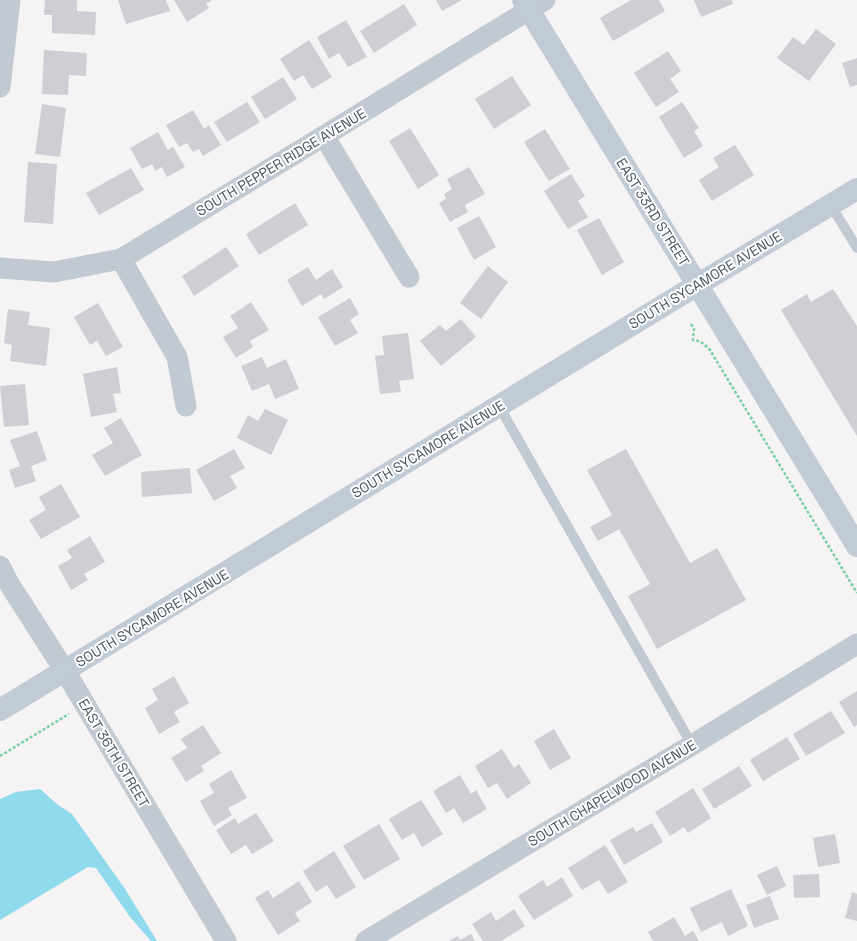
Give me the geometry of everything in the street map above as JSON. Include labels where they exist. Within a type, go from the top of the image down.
[{"type":"main road","name":"EAST 33RD STREET","points":[[532,3],[697,285],[857,546]]},
{"type":"main road","name":"SOUTH SYCAMORE AVENUE","points":[[0,710],[830,204],[857,189]]},
{"type":"street","points":[[0,87],[10,0]]},
{"type":"street","name":"SOUTH PEPPER RIDGE AVENUE","points":[[0,268],[54,272],[121,259],[324,136],[532,3]]},
{"type":"street","points":[[324,136],[409,277]]},
{"type":"street","points":[[121,259],[177,357],[186,406]]},
{"type":"street","name":"EAST 36TH STREET","points":[[0,566],[8,582],[65,671],[226,941]]},
{"type":"street","name":"SOUTH CHAPELWOOD AVENUE","points":[[366,941],[857,644]]},
{"type":"lane","points":[[830,204],[857,248]]},
{"type":"lane","points":[[499,406],[692,745]]},
{"type":"path","points":[[690,324],[694,329],[693,340],[703,343],[710,350],[857,593]]},
{"type":"path","points":[[0,756],[72,712]]},
{"type":"water","points":[[40,789],[58,805],[72,814],[125,889],[157,941],[151,941],[130,917],[96,868],[88,867],[0,920],[0,799],[16,792]]},
{"type":"building","points":[[45,0],[77,0],[77,11],[96,12],[95,35],[52,33],[52,15],[44,15]]},
{"type":"building","points":[[118,0],[166,0],[170,11],[126,24]]},
{"type":"building","points":[[174,0],[212,0],[206,4],[209,8],[187,22]]},
{"type":"building","points":[[436,0],[462,0],[442,11]]},
{"type":"building","points":[[631,0],[659,0],[665,11],[613,41],[600,18]]},
{"type":"building","points":[[694,0],[732,0],[733,4],[701,17]]},
{"type":"building","points":[[404,4],[417,25],[374,53],[360,31]]},
{"type":"building","points":[[346,20],[367,57],[348,67],[339,53],[329,59],[317,37]]},
{"type":"building","points":[[816,29],[836,44],[809,81],[777,58],[793,37],[804,45]]},
{"type":"building","points":[[309,40],[332,77],[312,89],[303,75],[294,81],[280,59]]},
{"type":"building","points":[[44,50],[87,53],[86,76],[69,75],[68,95],[42,94]]},
{"type":"building","points":[[668,51],[681,71],[670,79],[679,92],[656,107],[634,73]]},
{"type":"building","points":[[857,58],[857,85],[850,87],[842,63]]},
{"type":"building","points":[[512,76],[531,105],[494,129],[475,99]]},
{"type":"building","points":[[283,77],[297,99],[265,119],[251,97]]},
{"type":"building","points":[[247,102],[260,122],[227,142],[214,122]]},
{"type":"building","points":[[682,102],[699,128],[694,131],[703,146],[684,158],[659,117]]},
{"type":"building","points":[[42,104],[66,108],[60,157],[35,154]]},
{"type":"building","points":[[193,110],[204,129],[209,125],[221,145],[203,156],[199,149],[193,152],[187,143],[179,147],[166,125]]},
{"type":"building","points":[[410,128],[439,175],[418,189],[389,141]]},
{"type":"building","points":[[545,129],[570,169],[549,181],[524,142]]},
{"type":"building","points":[[158,132],[168,150],[173,147],[185,167],[167,177],[162,167],[155,171],[152,164],[142,169],[130,148]]},
{"type":"building","points":[[735,145],[754,175],[712,201],[699,180],[719,167],[713,158]]},
{"type":"building","points":[[28,162],[57,164],[53,224],[24,222]]},
{"type":"building","points":[[469,167],[485,194],[465,205],[468,212],[450,222],[439,203],[446,199],[444,194],[452,189],[447,179]]},
{"type":"building","points":[[131,168],[144,190],[99,215],[86,193]]},
{"type":"building","points":[[571,174],[585,196],[578,201],[588,217],[568,229],[544,191]]},
{"type":"building","points":[[295,203],[308,225],[259,255],[246,234]]},
{"type":"building","points":[[479,216],[496,247],[474,260],[457,228]]},
{"type":"building","points":[[599,218],[624,262],[602,275],[577,230]]},
{"type":"building","points":[[226,247],[239,266],[194,296],[182,276]]},
{"type":"building","points":[[488,266],[508,282],[481,319],[460,303]]},
{"type":"building","points":[[308,267],[316,280],[332,269],[343,287],[324,299],[321,294],[302,306],[287,280]]},
{"type":"building","points":[[833,289],[857,326],[857,436],[781,310],[807,294],[811,302]]},
{"type":"building","points":[[350,298],[359,314],[350,320],[358,333],[335,346],[318,317]]},
{"type":"building","points":[[251,302],[269,330],[250,341],[253,347],[236,358],[223,337],[238,328],[230,316]]},
{"type":"building","points":[[98,303],[123,347],[106,356],[97,341],[90,345],[74,317]]},
{"type":"building","points":[[8,309],[30,312],[28,325],[50,328],[46,366],[10,361],[12,345],[4,343]]},
{"type":"building","points":[[461,319],[476,337],[441,366],[420,341],[440,325],[446,331]]},
{"type":"building","points":[[408,333],[414,379],[399,381],[401,392],[380,394],[375,356],[384,355],[382,336]]},
{"type":"building","points":[[262,357],[267,368],[286,359],[299,389],[275,399],[269,384],[252,391],[241,366]]},
{"type":"building","points":[[117,367],[121,393],[113,394],[117,412],[91,417],[83,374]]},
{"type":"building","points":[[25,384],[29,425],[4,427],[0,386]]},
{"type":"building","points":[[265,409],[288,420],[271,455],[237,438],[248,415],[258,421]]},
{"type":"building","points":[[121,418],[142,455],[105,476],[92,455],[113,443],[104,428]]},
{"type":"building","points":[[37,431],[47,460],[31,466],[36,481],[15,488],[9,470],[20,466],[10,440]]},
{"type":"building","points":[[234,449],[245,468],[230,476],[237,488],[214,501],[196,470]]},
{"type":"building","points":[[626,449],[690,563],[717,548],[746,600],[657,649],[628,596],[650,584],[619,529],[598,541],[590,527],[612,515],[587,470]]},
{"type":"building","points":[[190,468],[192,493],[142,497],[141,472]]},
{"type":"building","points":[[61,484],[80,517],[41,539],[29,520],[46,510],[39,497]]},
{"type":"building","points":[[90,536],[105,562],[84,574],[88,580],[71,590],[58,566],[72,558],[67,550]]},
{"type":"building","points":[[174,676],[189,703],[174,712],[180,722],[159,734],[145,708],[158,700],[152,689]]},
{"type":"building","points":[[857,691],[857,725],[854,727],[839,702]]},
{"type":"building","points":[[831,711],[845,733],[806,756],[793,734]]},
{"type":"building","points":[[203,725],[221,753],[201,766],[204,771],[186,782],[171,758],[187,748],[181,739]]},
{"type":"building","points":[[554,729],[571,758],[550,770],[534,741]]},
{"type":"building","points":[[787,737],[800,759],[763,781],[750,760]]},
{"type":"building","points":[[502,749],[514,768],[519,764],[531,783],[507,799],[497,783],[488,788],[475,766]]},
{"type":"building","points":[[739,766],[752,786],[714,809],[702,789]]},
{"type":"building","points":[[231,770],[247,798],[228,808],[232,815],[214,826],[200,801],[214,793],[209,784]]},
{"type":"building","points":[[460,775],[471,794],[476,790],[487,809],[463,823],[454,808],[446,813],[433,791]]},
{"type":"building","points":[[693,788],[711,818],[688,833],[684,827],[670,836],[655,812]]},
{"type":"building","points":[[421,800],[443,834],[422,847],[414,833],[402,840],[389,819]]},
{"type":"building","points":[[256,813],[274,841],[252,854],[246,845],[231,854],[216,830],[235,818],[238,824]]},
{"type":"building","points":[[652,823],[663,842],[624,865],[610,840],[633,827],[636,832]]},
{"type":"building","points":[[379,824],[400,859],[364,880],[343,846]]},
{"type":"building","points":[[835,834],[840,863],[818,867],[813,838]]},
{"type":"building","points":[[605,845],[628,882],[608,894],[599,880],[582,890],[568,868]]},
{"type":"building","points":[[334,851],[356,887],[336,899],[327,885],[316,892],[303,871]]},
{"type":"building","points":[[777,866],[786,886],[767,895],[757,875]]},
{"type":"building","points":[[819,874],[820,897],[794,898],[793,875]]},
{"type":"building","points":[[562,877],[573,896],[534,920],[518,896],[543,880],[547,887]]},
{"type":"building","points":[[299,881],[312,902],[295,913],[300,921],[278,935],[255,898],[268,890],[273,898]]},
{"type":"building","points":[[731,889],[748,926],[728,936],[722,922],[701,932],[690,908]]},
{"type":"building","points":[[852,892],[857,894],[857,921],[845,918]]},
{"type":"building","points":[[770,896],[779,919],[754,928],[746,905]]},
{"type":"building","points":[[514,909],[525,926],[501,941],[483,941],[472,924],[491,912],[496,921]]},
{"type":"building","points":[[674,917],[685,936],[693,931],[699,941],[653,941],[648,932]]},
{"type":"building","points":[[471,934],[475,941],[449,941],[458,936],[460,940]]}]
